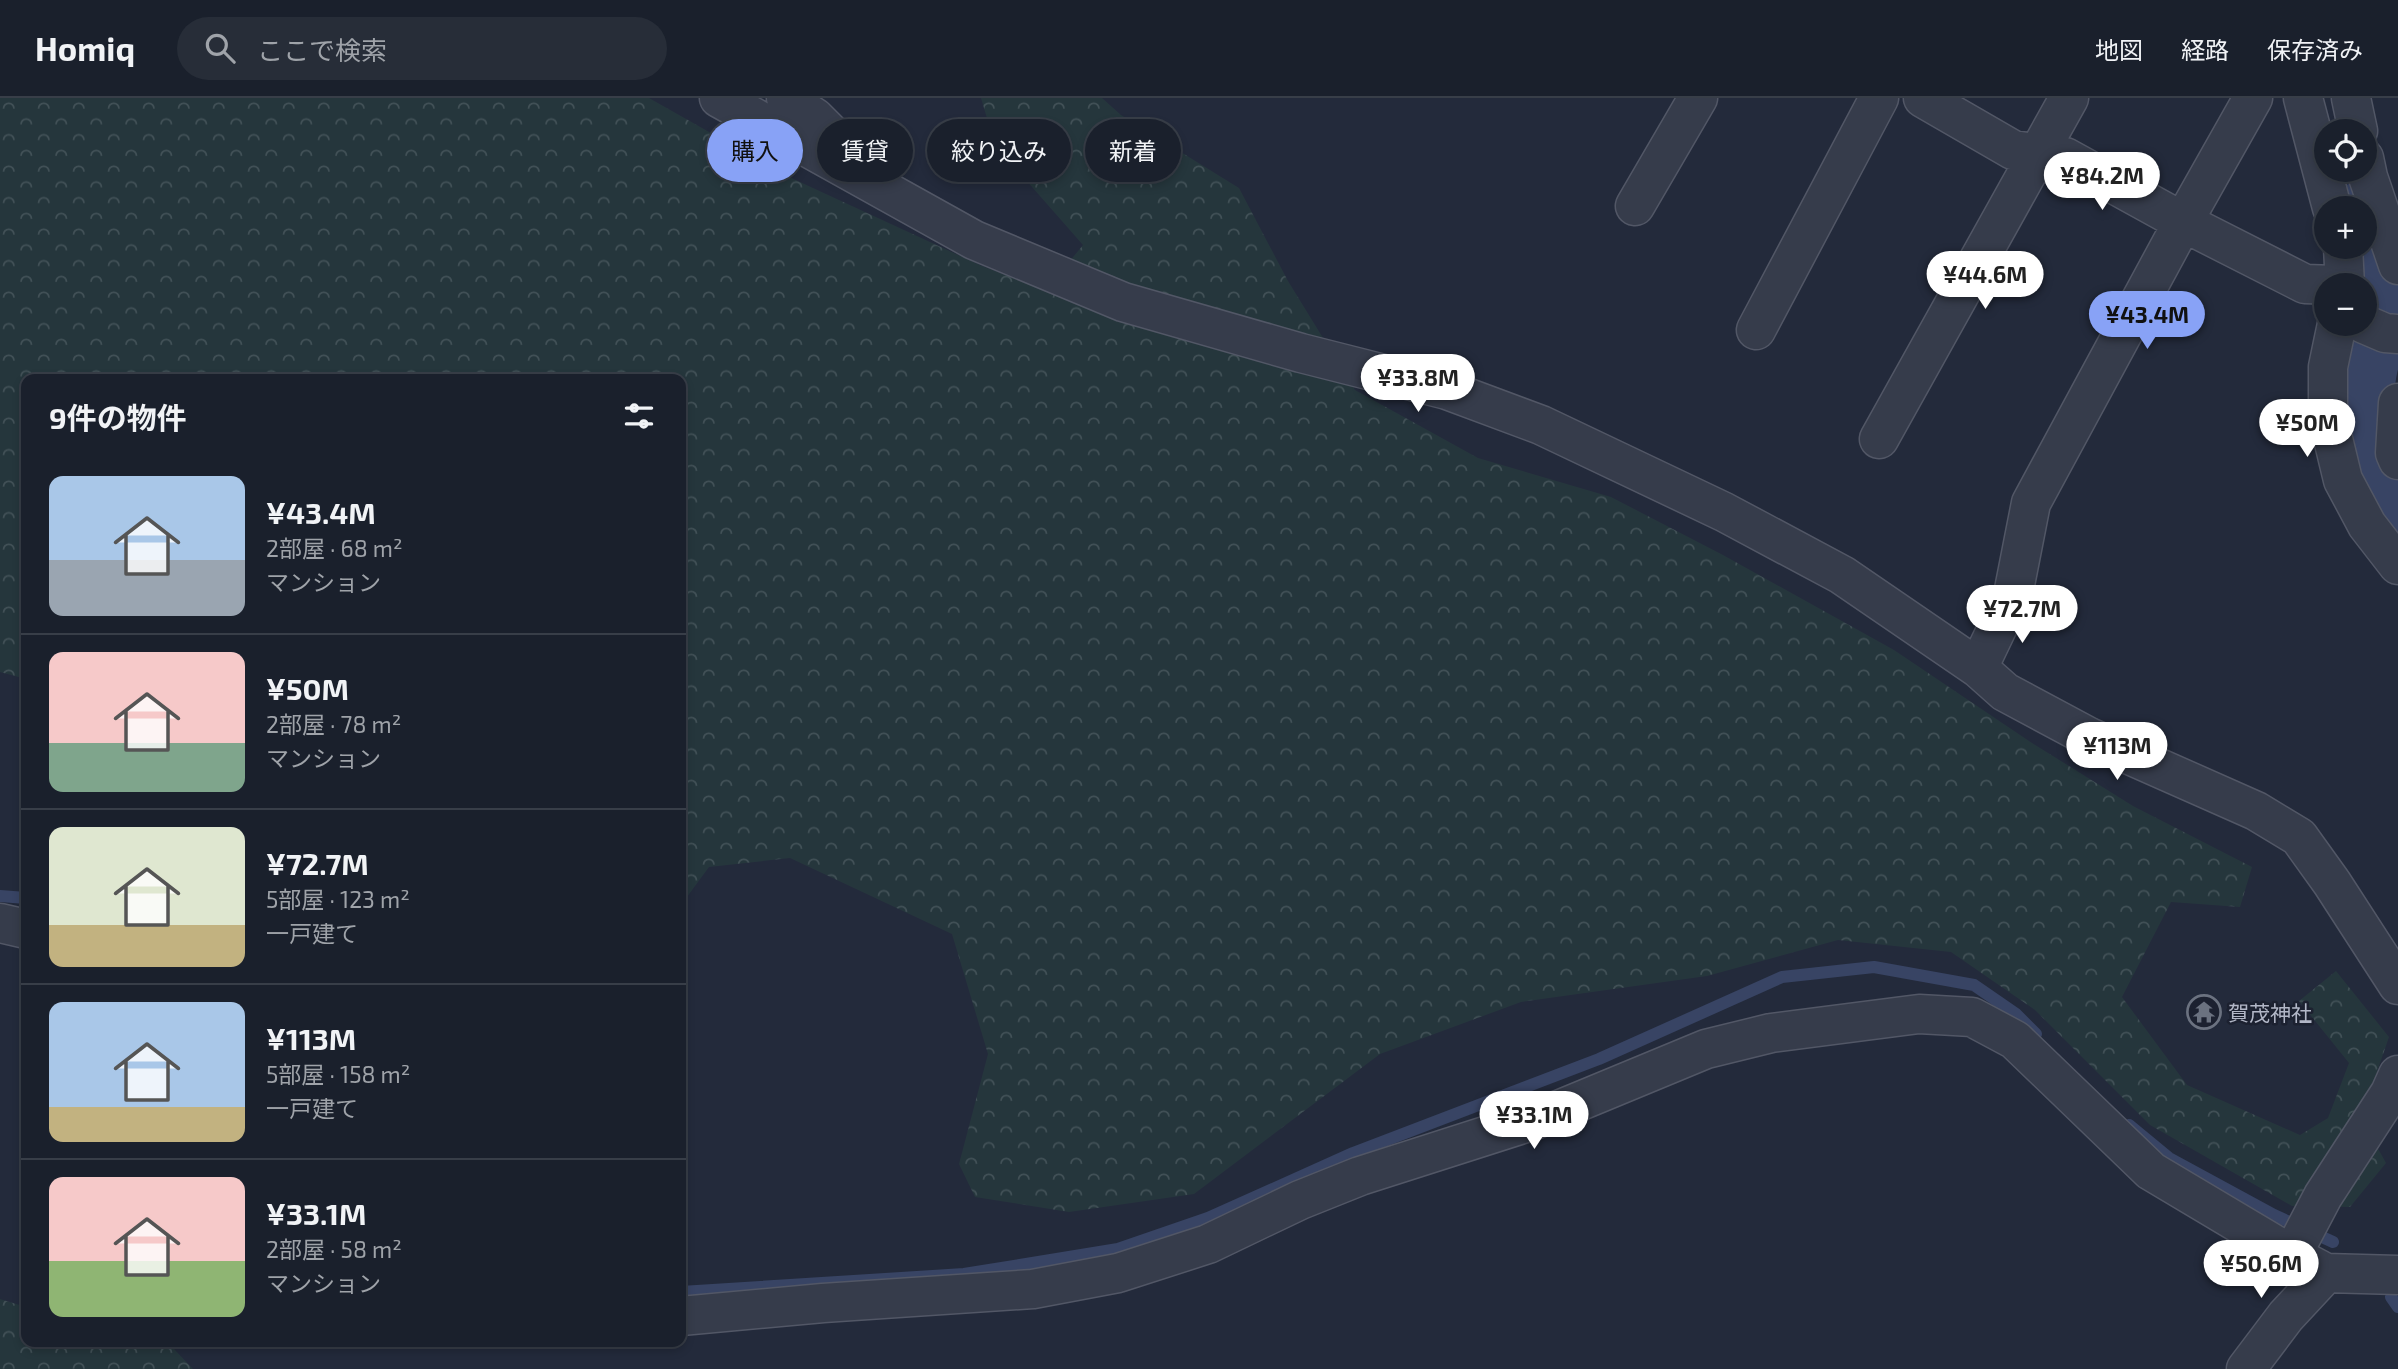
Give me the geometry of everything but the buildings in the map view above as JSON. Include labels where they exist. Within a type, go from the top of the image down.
[{"type":"street","points":[[719,98],[817,153]]},
{"type":"street","points":[[786,98],[817,120]]},
{"type":"street","points":[[1634,206],[1698,98]]},
{"type":"street","points":[[1756,330],[1879,98]]},
{"type":"street","points":[[1923,98],[2013,150],[2065,157],[2305,285],[2314,285]]},
{"type":"street","points":[[1879,439],[2069,98]]},
{"type":"street","points":[[1978,668],[2013,595],[2031,503],[2253,98]]},
{"type":"street","points":[[2303,98],[2329,196]]},
{"type":"street","points":[[2351,98],[2355,119]]},
{"type":"street","points":[[868,182],[974,240],[1123,302],[1301,353],[1447,390],[1541,425],[1724,512],[1842,575],[1978,668],[2005,692],[2089,737],[2256,811],[2300,837],[2398,985]]},
{"type":"street","points":[[2370,182],[2398,265]]},
{"type":"street","points":[[2377,330],[2398,334]]},
{"type":"street","points":[[2334,336],[2328,367],[2328,418],[2343,480],[2367,525],[2398,565]]},
{"type":"street","points":[[2398,403],[2395,453],[2398,460]]},
{"type":"street","points":[[0,923],[21,928]]},
{"type":"street","points":[[686,1316],[1033,1289],[1118,1273],[1208,1244],[1300,1200],[1360,1176],[1532,1121],[1706,1049],[1771,1033],[1919,1014],[1972,1017],[2015,1040],[2151,1171],[2292,1255],[2326,1273],[2398,1275]]},
{"type":"street","points":[[2292,1255],[2323,1196],[2390,1093],[2398,1075]]},
{"type":"street","points":[[2246,1369],[2286,1316],[2326,1273]]},
{"type":"green space","points":[[0,98],[649,98],[707,131],[707,182],[800,182],[982,266],[1046,290],[1083,245],[1028,182],[1071,182],[1071,119],[987,119],[981,98],[1102,98],[1127,119],[1085,119],[1085,182],[1181,182],[1181,152],[1239,188],[1288,281],[1355,390],[1478,458],[1611,497],[1723,555],[1894,650],[2029,741],[2133,806],[2252,867],[2240,907],[2171,902],[2122,997],[2187,1085],[2300,1135],[2328,1118],[2349,1063],[2299,1001],[2336,971],[2389,1037],[2361,1118],[2386,1163],[2350,1207],[2292,1206],[2150,1125],[2035,1010],[1951,952],[1838,940],[1707,976],[1521,1002],[1380,1054],[1194,1194],[1069,1212],[975,1197],[959,1164],[988,1054],[952,934],[790,858],[709,867],[686,898],[686,374],[21,374],[21,678],[0,672]]},
{"type":"green space","points":[[0,1299],[21,1305],[21,1347],[167,1347],[174,1349],[193,1369],[0,1369]]},
{"type":"waterway","points":[[2377,254],[2380,269],[2377,304],[2359,372],[2357,407],[2366,451],[2398,518]]},
{"type":"waterway","points":[[0,896],[21,898]]},
{"type":"waterway","points":[[686,1292],[964,1274],[1118,1249],[1208,1218],[1353,1153],[1599,1059],[1782,977],[1874,967],[1974,985],[2016,1014],[2036,1034]]},
{"type":"waterway","points":[[2129,1125],[2169,1158],[2274,1215],[2333,1242]]},
{"type":"waterway","points":[[2391,1297],[2398,1307]]},
{"type":"place","name":"賀茂神社","points":[[2204,1012]]}]
